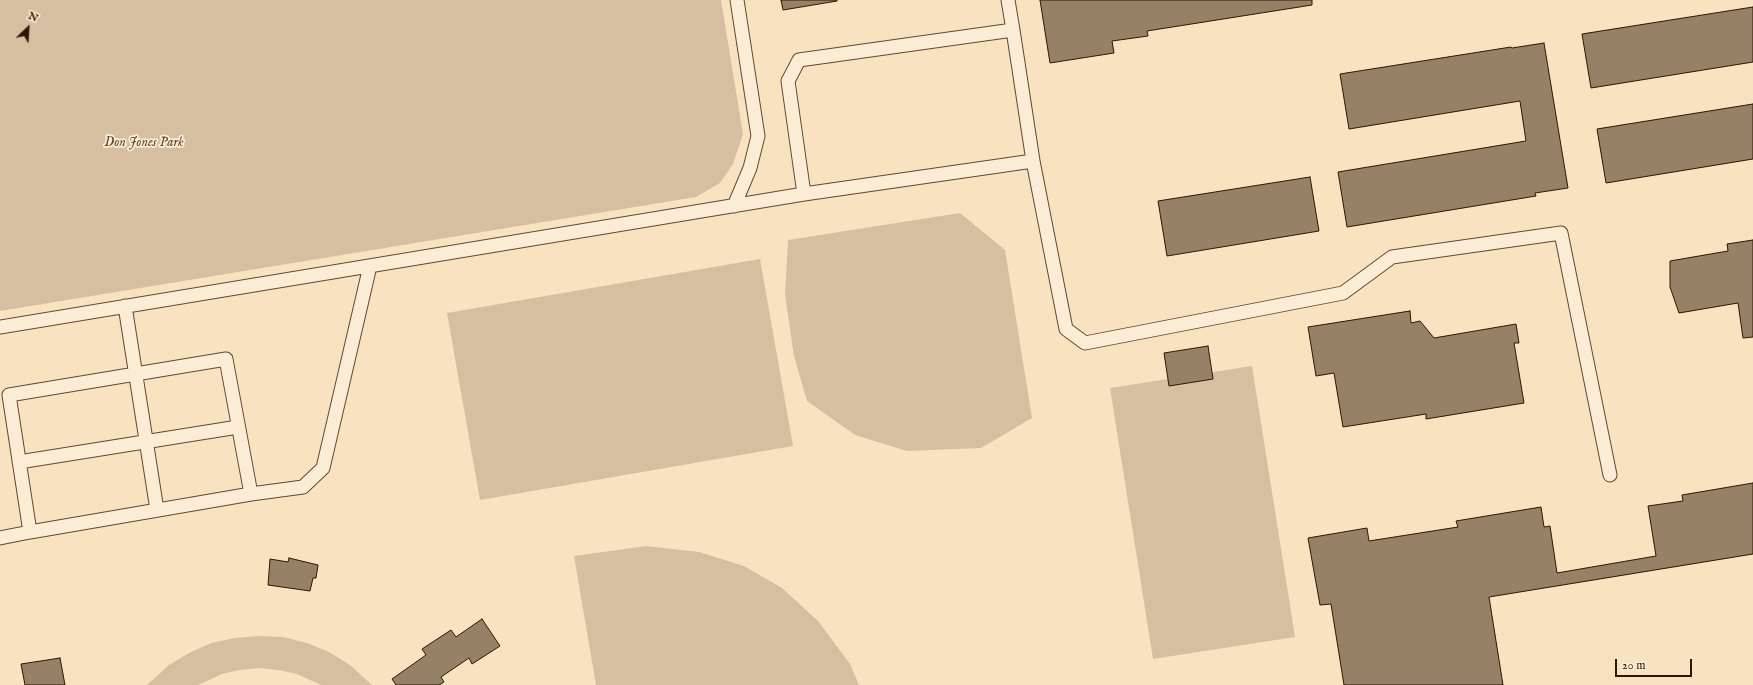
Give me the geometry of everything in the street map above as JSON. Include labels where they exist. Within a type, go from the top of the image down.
[{"type":"lane","points":[[734,206],[750,168],[758,136],[737,0]]},
{"type":"lane","points":[[1008,0],[1033,161],[1066,329],[1085,343],[1343,293],[1392,257],[1561,233],[1610,475]]},
{"type":"lane","points":[[804,194],[788,81],[799,60],[1013,30]]},
{"type":"lane","points":[[0,327],[804,194],[1033,161]]},
{"type":"lane","points":[[0,538],[251,494],[303,487],[323,468],[370,266]]},
{"type":"lane","points":[[125,306],[157,510]]},
{"type":"lane","points":[[30,532],[9,395],[226,359],[251,494]]},
{"type":"lane","points":[[19,462],[238,427]]},
{"type":"green space","name":"Don Jones Park","points":[[0,0],[721,0],[743,134],[733,164],[720,183],[696,197],[0,311]]},
{"type":"green space","points":[[960,213],[1005,250],[1032,418],[981,448],[907,451],[855,435],[807,401],[794,356],[785,295],[788,240]]},
{"type":"green space","points":[[760,259],[793,446],[480,500],[447,313]]},
{"type":"green space","points":[[1252,366],[1295,637],[1153,659],[1110,388]]},
{"type":"green space","points":[[646,546],[699,552],[744,566],[782,588],[818,621],[850,664],[859,685],[596,685],[574,556]]},
{"type":"green space","points":[[259,636],[283,637],[307,643],[329,652],[350,665],[372,685],[321,685],[297,674],[259,668],[222,674],[198,685],[147,685],[169,665],[189,653],[211,643],[235,638]]},
{"type":"building","points":[[781,0],[837,0],[837,1],[783,10]]},
{"type":"building","points":[[1040,0],[1312,0],[1312,5],[1147,31],[1148,36],[1112,41],[1114,53],[1050,63]]},
{"type":"building","points":[[1753,7],[1753,62],[1591,88],[1582,34]]},
{"type":"building","points":[[1544,43],[1568,188],[1535,193],[1536,196],[1347,227],[1338,172],[1526,141],[1520,101],[1349,129],[1340,74]]},
{"type":"building","points":[[1753,104],[1753,159],[1606,183],[1597,129]]},
{"type":"building","points":[[1310,177],[1319,231],[1167,256],[1158,201]]},
{"type":"building","points":[[1753,240],[1753,337],[1743,338],[1738,303],[1679,313],[1670,287],[1670,261],[1728,251],[1727,244]]},
{"type":"building","points":[[1410,311],[1411,323],[1420,321],[1434,338],[1516,324],[1519,343],[1514,343],[1524,403],[1426,419],[1426,414],[1343,427],[1334,373],[1316,376],[1308,327]]},
{"type":"building","points":[[1208,346],[1213,379],[1169,386],[1164,353]]},
{"type":"building","points":[[1753,483],[1753,554],[1489,597],[1503,685],[1344,685],[1331,604],[1320,605],[1308,538],[1367,528],[1369,541],[1458,527],[1456,521],[1541,507],[1544,527],[1550,526],[1557,573],[1656,556],[1648,506],[1683,501],[1682,495]]},
{"type":"building","points":[[289,558],[318,565],[316,578],[313,578],[310,591],[268,585],[270,559],[288,562]]},
{"type":"building","points":[[482,619],[500,646],[472,664],[469,658],[441,677],[444,682],[439,685],[396,685],[392,679],[426,655],[422,649],[451,630],[456,637]]},
{"type":"building","points":[[60,658],[65,685],[25,685],[21,664]]}]
